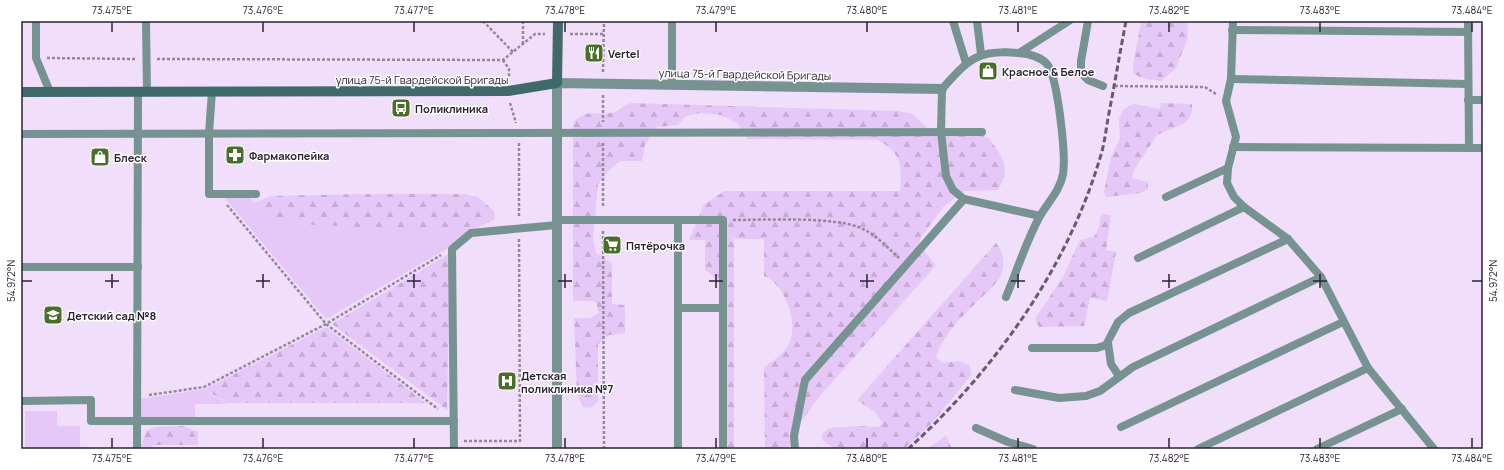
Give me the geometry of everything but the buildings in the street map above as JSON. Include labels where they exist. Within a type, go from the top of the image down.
[{"type":"main road","points":[[557,83],[558,21]]},
{"type":"main road","name":"улица 75-й Гвардейской Бригады","points":[[21,92],[508,91],[557,83]]},
{"type":"street","name":"улица 75-й Гвардейской Бригады","points":[[557,83],[942,89]]},
{"type":"street","points":[[557,83],[557,449]]},
{"type":"lane","points":[[36,21],[36,58],[50,92]]},
{"type":"lane","points":[[138,449],[138,134],[146,59],[146,21]]},
{"type":"lane","points":[[672,21],[672,85]]},
{"type":"lane","points":[[953,21],[966,63]]},
{"type":"lane","points":[[977,21],[981,54]]},
{"type":"lane","points":[[1019,53],[1069,21]]},
{"type":"lane","points":[[1088,21],[1081,61],[1081,73],[1088,80],[1103,86]]},
{"type":"lane","points":[[1233,21],[1230,79],[1226,101],[1236,137],[1228,168],[1227,183],[1234,197],[1244,207],[1288,239],[1321,277],[1368,368],[1434,449]]},
{"type":"lane","points":[[1468,21],[1468,148]]},
{"type":"lane","points":[[1232,30],[1468,32]]},
{"type":"lane","points":[[1006,297],[1040,216],[1057,191],[1063,174],[1057,99],[1052,73],[1046,63],[1034,56],[1019,53],[981,54],[966,63],[942,89],[941,132],[946,176],[953,190],[964,200],[1040,216]]},
{"type":"lane","points":[[1230,79],[1468,84]]},
{"type":"lane","points":[[212,92],[209,134],[209,194],[256,194]]},
{"type":"lane","points":[[1468,100],[1483,100]]},
{"type":"lane","points":[[21,134],[982,132]]},
{"type":"lane","points":[[1233,147],[1483,148]]},
{"type":"lane","points":[[1166,197],[1228,168]]},
{"type":"lane","points":[[795,449],[794,436],[805,380],[964,200]]},
{"type":"lane","points":[[1138,258],[1244,207]]},
{"type":"lane","points":[[454,445],[452,249],[472,233],[519,229],[557,223],[603,220],[723,220],[724,449]]},
{"type":"lane","points":[[678,220],[678,449]]},
{"type":"lane","points":[[1119,376],[1111,364],[1108,343],[1118,322],[1129,314],[1288,239]]},
{"type":"lane","points":[[21,267],[138,267]]},
{"type":"lane","points":[[1015,390],[1059,398],[1086,396],[1100,391],[1133,367],[1321,277]]},
{"type":"lane","points":[[678,308],[723,308]]},
{"type":"lane","points":[[1121,428],[1343,322]]},
{"type":"lane","points":[[1032,348],[1097,348],[1108,343]]},
{"type":"lane","points":[[1198,449],[1368,368]]},
{"type":"lane","points":[[21,400],[91,400],[91,421],[454,421]]},
{"type":"lane","points":[[1317,449],[1402,409]]},
{"type":"lane","points":[[976,428],[1008,442],[1033,449]]},
{"type":"path","points":[[483,21],[513,52]]},
{"type":"path","points":[[523,21],[523,44]]},
{"type":"path","points":[[604,21],[604,449]]},
{"type":"path","points":[[36,58],[503,60],[535,34],[604,34]]},
{"type":"path","points":[[454,445],[520,441],[519,133],[508,99],[509,69],[503,60]]},
{"type":"path","points":[[1103,86],[1205,87],[1226,101]]},
{"type":"path","points":[[218,194],[326,324],[454,421]]},
{"type":"path","points":[[723,220],[817,221],[855,226],[872,234],[906,265]]},
{"type":"path","points":[[138,396],[204,387],[326,324],[452,249]]},
{"type":"green space","points":[[1141,21],[1187,21],[1188,38],[1176,68],[1161,81],[1146,79],[1133,74]]},
{"type":"green space","points":[[631,103],[899,111],[912,114],[937,137],[978,135],[989,138],[1004,162],[1004,175],[998,190],[964,191],[943,207],[920,239],[919,245],[936,265],[819,397],[800,423],[788,449],[765,449],[764,367],[779,356],[788,345],[792,333],[792,323],[791,313],[783,294],[778,286],[764,276],[764,239],[734,239],[734,449],[725,449],[720,283],[705,270],[705,240],[689,240],[704,204],[725,191],[900,191],[901,174],[899,161],[892,150],[878,140],[748,139],[737,123],[721,115],[700,113],[686,116],[678,125],[657,127],[645,145],[642,161],[620,161],[611,168],[598,184],[593,238],[596,253],[612,263],[612,304],[625,305],[625,333],[609,335],[598,344],[598,402],[591,408],[583,407],[577,394],[574,318],[591,318],[598,313],[597,304],[594,301],[573,301],[573,123],[583,115],[614,112]]},
{"type":"green space","points":[[1161,103],[1192,104],[1192,111],[1187,122],[1157,135],[1134,170],[1132,178],[1148,182],[1148,189],[1141,193],[1106,197],[1104,192],[1111,157],[1120,139],[1119,118],[1124,109],[1134,104],[1160,109]]},
{"type":"green space","points":[[465,194],[478,197],[494,211],[495,219],[479,227],[432,230],[314,225],[274,220],[260,213],[253,203],[272,196]]},
{"type":"green space","points":[[224,197],[250,198],[260,213],[432,230],[479,227],[470,230],[450,247],[326,319]]},
{"type":"green space","points":[[1103,214],[1111,215],[1106,250],[1116,252],[1107,301],[1090,298],[1084,326],[1039,327],[1036,322],[1036,317],[1063,277],[1080,240],[1094,237],[1099,228],[1100,217]]},
{"type":"green space","points":[[996,243],[1001,251],[1003,259],[1003,268],[1000,277],[956,324],[944,340],[936,358],[943,363],[959,361],[969,365],[972,374],[932,423],[904,449],[835,449],[823,441],[821,435],[829,428],[858,426],[879,427],[882,422],[875,412],[857,400]]},
{"type":"green space","points":[[450,253],[447,410],[332,324]]},
{"type":"green space","points":[[326,327],[426,403],[227,403],[205,389]]},
{"type":"green space","points":[[205,389],[227,404],[195,404],[195,419],[140,419],[140,399]]},
{"type":"green space","points":[[25,411],[57,411],[57,426],[80,426],[80,447],[90,447],[90,449],[25,449]]},
{"type":"green space","points":[[183,426],[198,432],[198,445],[152,445],[151,449],[140,449],[146,431],[155,427]]},
{"type":"green space","points":[[946,435],[952,449],[928,449]]},
{"type":"railway","points":[[908,449],[940,419],[998,352],[1024,316],[1068,239],[1086,199],[1102,152],[1126,21]]},
{"type":"place","name":"Vertel","points":[[594,53]]},
{"type":"place","name":"Красное & Белое","points":[[988,71]]},
{"type":"place","name":"Поликлиника","points":[[401,108]]},
{"type":"place","name":"Фармакопейка","points":[[235,155]]},
{"type":"place","name":"Блеск","points":[[100,157]]},
{"type":"place","name":"Пятёрочка","points":[[612,245]]},
{"type":"place","name":"Детский сад №8","points":[[53,315]]},
{"type":"place","name":"Детская поликлиника №7","points":[[507,381]]}]
